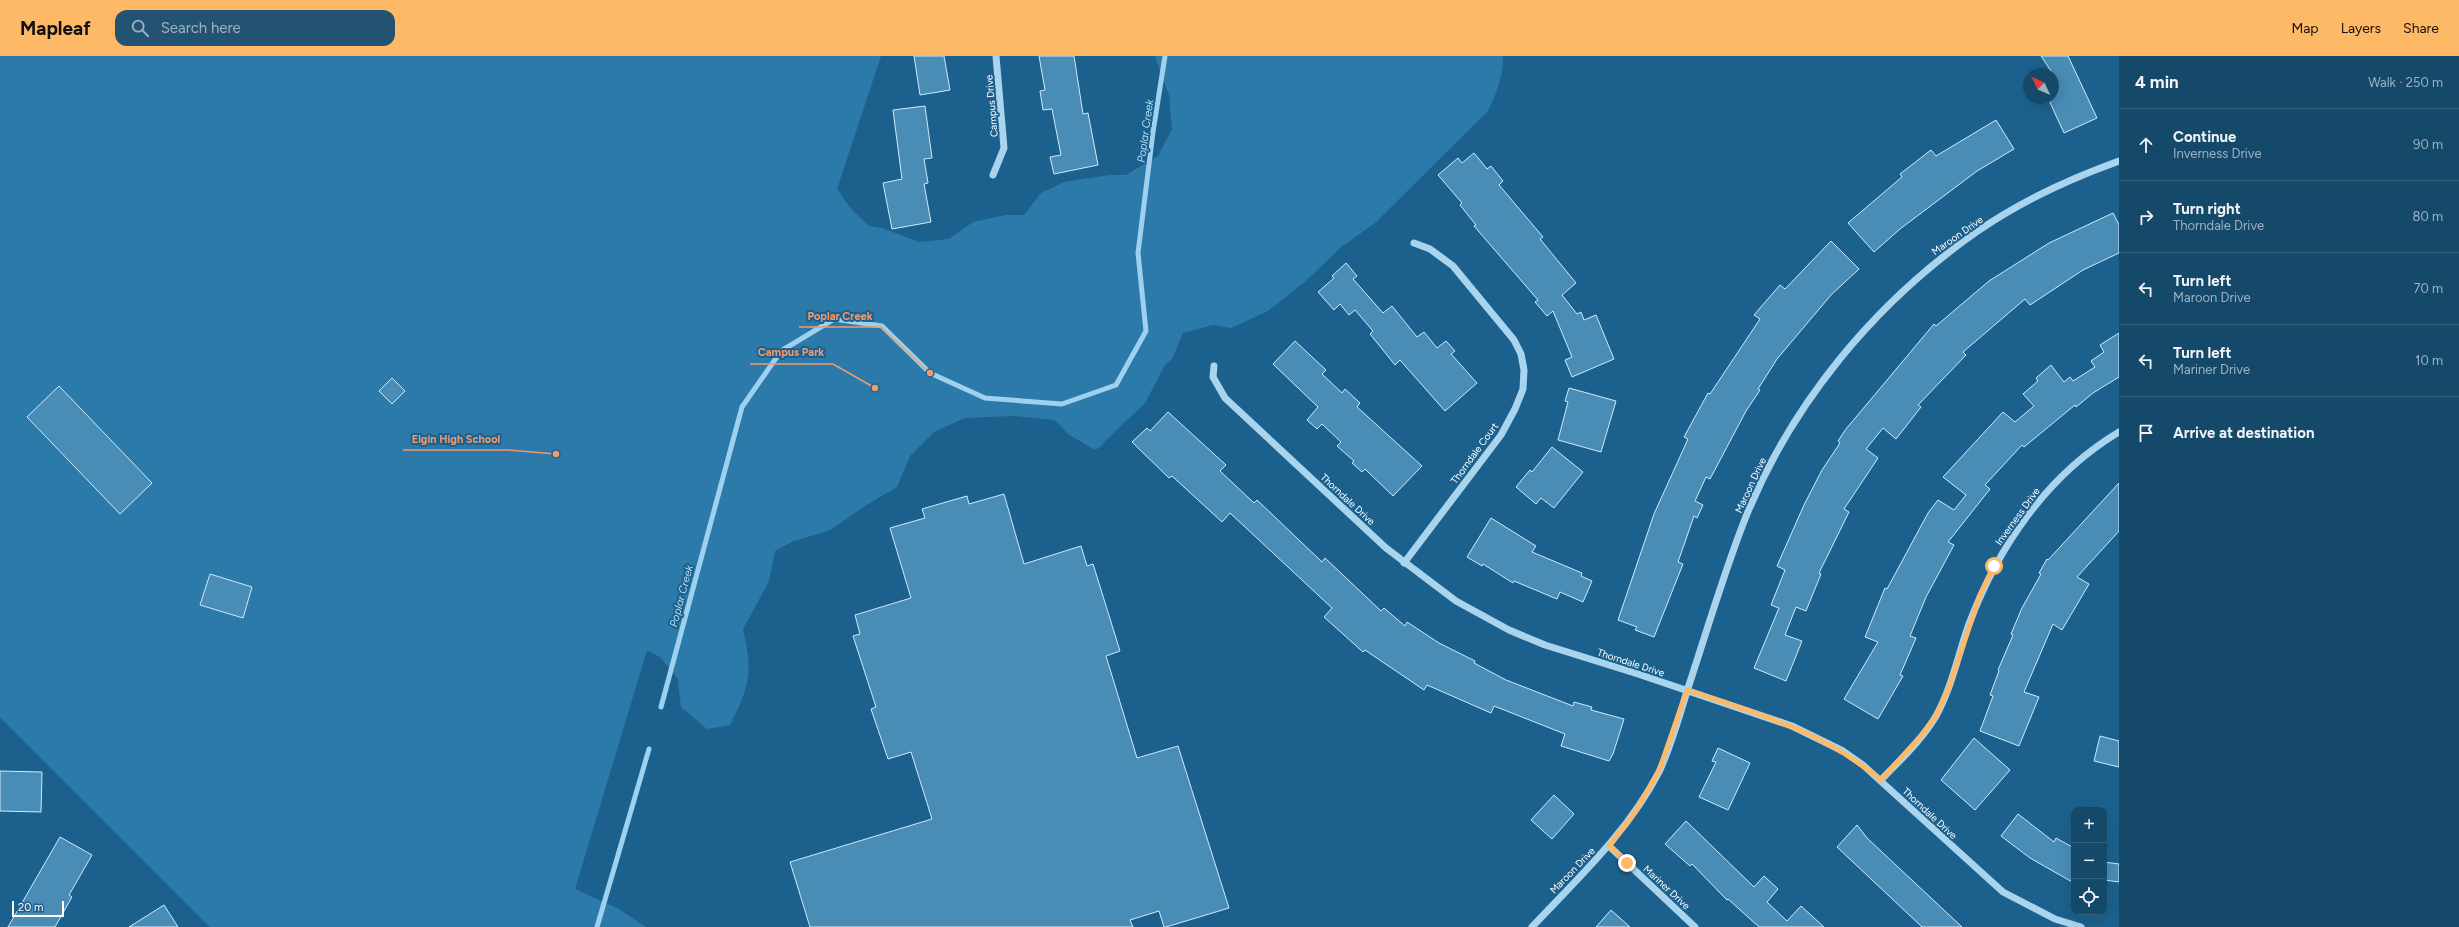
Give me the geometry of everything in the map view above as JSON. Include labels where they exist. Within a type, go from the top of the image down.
[{"type":"street","name":"Campus Drive","points":[[992,175],[1004,148],[996,56]]},
{"type":"street","name":"Maroon Drive","points":[[1532,927],[1609,846],[1635,812],[1659,771],[1745,520],[1778,449],[1801,412],[1833,368],[1899,294],[1933,264],[1978,231],[2078,176],[2119,161]]},
{"type":"street","name":"Thorndale Court","points":[[1404,563],[1502,435],[1523,389],[1524,370],[1521,354],[1514,340],[1453,266],[1430,249],[1414,243]]},
{"type":"street","name":"Thorndale Drive","points":[[1214,366],[1213,377],[1225,398],[1404,563],[1456,601],[1509,630],[1545,645],[1687,690],[1817,737],[1843,751],[1881,780],[2004,892],[2055,919],[2081,927]]},
{"type":"street","name":"Inverness Drive","points":[[1881,780],[1920,737],[1936,716],[1949,687],[1980,595],[2012,536],[2054,484],[2083,456],[2119,432]]},
{"type":"street","name":"Mariner Drive","points":[[1609,846],[1695,927]]},
{"type":"shaded area","points":[[0,56],[881,56],[837,189],[851,209],[869,226],[882,228],[919,242],[949,239],[973,222],[1006,215],[1024,215],[1041,193],[1064,182],[1109,175],[1126,175],[1158,156],[1172,129],[1169,95],[1155,56],[1503,56],[1503,63],[1497,91],[1488,111],[1375,223],[1340,248],[1306,281],[1268,311],[1231,328],[1213,325],[1183,333],[1172,359],[1165,365],[1145,403],[1104,442],[1102,446],[1095,450],[1068,434],[1055,420],[1014,416],[965,418],[934,432],[910,456],[897,487],[865,506],[830,530],[794,541],[775,551],[769,581],[743,629],[748,657],[748,678],[742,700],[730,725],[707,729],[681,707],[678,679],[660,657],[647,650],[575,889],[617,908],[646,927],[210,927],[0,717]]},
{"type":"building","points":[[914,56],[944,56],[950,90],[920,95]]},
{"type":"building","points":[[1039,56],[1074,56],[1083,114],[1088,113],[1098,165],[1054,174],[1050,157],[1061,155],[1052,109],[1043,110],[1040,91],[1045,90]]},
{"type":"building","points":[[2041,56],[2068,56],[2097,118],[2064,133],[2051,104],[2059,104],[2059,68],[2049,68]]},
{"type":"building","points":[[925,106],[932,158],[924,159],[928,183],[924,184],[931,222],[892,229],[883,183],[902,179],[893,110]]},
{"type":"building","points":[[1996,120],[2014,149],[1977,171],[1900,229],[1874,252],[1848,223],[1902,177],[1900,174],[1931,150],[1936,156]]},
{"type":"building","points":[[1474,153],[1487,169],[1491,166],[1503,181],[1499,185],[1543,237],[1540,239],[1576,283],[1562,295],[1577,314],[1581,312],[1584,320],[1596,315],[1614,359],[1572,377],[1565,360],[1572,357],[1553,311],[1547,316],[1535,302],[1538,300],[1474,226],[1476,225],[1460,205],[1462,203],[1438,175],[1458,158],[1462,163]]},
{"type":"building","points":[[2113,213],[2119,225],[2119,253],[2083,270],[2030,305],[2025,299],[1963,352],[1966,355],[1918,405],[1921,407],[1896,439],[1883,428],[1866,449],[1878,458],[1844,509],[1849,512],[1819,573],[1821,574],[1806,611],[1796,607],[1785,635],[1802,641],[1786,681],[1754,668],[1779,608],[1771,605],[1785,570],[1777,566],[1804,505],[1822,470],[1840,443],[1838,441],[1846,429],[1934,324],[1936,326],[1989,281],[2049,243]]},
{"type":"building","points":[[1831,241],[1859,269],[1831,295],[1777,359],[1758,389],[1760,390],[1746,411],[1710,479],[1706,477],[1695,501],[1703,505],[1697,518],[1694,516],[1678,562],[1683,564],[1654,637],[1635,630],[1637,627],[1618,620],[1654,514],[1688,439],[1684,437],[1708,393],[1710,394],[1760,319],[1754,315],[1780,285],[1785,289]]},
{"type":"building","points":[[1346,263],[1357,276],[1353,279],[1383,313],[1392,306],[1417,337],[1424,332],[1437,348],[1446,341],[1455,351],[1451,354],[1477,383],[1445,411],[1400,360],[1395,365],[1370,334],[1373,331],[1355,310],[1349,315],[1340,304],[1334,310],[1318,292],[1334,278],[1332,276]]},
{"type":"building","points":[[2119,333],[2119,377],[2093,393],[2076,407],[2075,405],[2024,447],[2022,445],[1985,485],[1990,489],[1948,542],[1954,545],[1926,597],[1910,636],[1916,638],[1900,675],[1903,676],[1878,719],[1844,699],[1878,642],[1865,637],[1885,588],[1887,589],[1928,513],[1938,500],[1954,510],[1966,495],[1943,477],[2003,412],[2015,422],[2034,406],[2023,394],[2038,381],[2036,378],[2051,365],[2064,382],[2070,377],[2073,381],[2095,367],[2091,361],[2104,352],[2100,345]]},
{"type":"building","points":[[1295,341],[1326,370],[1322,374],[1342,393],[1345,389],[1360,403],[1357,407],[1422,466],[1393,496],[1365,469],[1362,472],[1352,463],[1354,461],[1337,446],[1341,442],[1322,424],[1317,429],[1307,420],[1318,407],[1273,364]]},
{"type":"building","points":[[392,378],[405,391],[392,404],[379,391]]},
{"type":"building","points":[[59,386],[152,483],[120,514],[27,417]]},
{"type":"building","points":[[1569,388],[1616,401],[1601,452],[1558,440],[1568,402],[1565,401]]},
{"type":"building","points":[[1168,412],[1226,465],[1220,471],[1254,503],[1257,500],[1322,562],[1325,558],[1381,611],[1384,608],[1405,626],[1407,622],[1439,643],[1475,661],[1474,663],[1506,680],[1573,706],[1574,702],[1592,707],[1591,710],[1624,719],[1613,754],[1609,761],[1561,746],[1565,734],[1494,706],[1491,713],[1427,685],[1424,690],[1365,650],[1363,652],[1324,617],[1332,608],[1230,513],[1222,522],[1172,476],[1169,478],[1132,442],[1147,428],[1150,431]]},
{"type":"building","points":[[1552,447],[1583,472],[1554,508],[1541,498],[1536,504],[1516,487],[1530,470],[1532,472]]},
{"type":"building","points":[[2119,483],[2119,531],[2077,577],[2089,584],[2062,630],[2053,624],[2024,692],[2039,697],[2019,746],[1980,731],[1993,696],[1990,695],[1999,671],[1998,670],[2013,635],[2011,634],[2022,608],[2041,574],[2039,573],[2047,559],[2048,560]]},
{"type":"building","points":[[1004,494],[1024,564],[1081,546],[1087,566],[1093,564],[1120,651],[1106,656],[1137,758],[1178,746],[1229,908],[1166,927],[1164,927],[1159,911],[1130,920],[1133,927],[810,927],[790,862],[932,819],[911,752],[888,759],[871,709],[876,707],[853,636],[860,634],[855,615],[911,598],[890,528],[925,518],[922,509],[967,496],[969,504]]},
{"type":"building","points":[[1491,518],[1536,546],[1532,552],[1582,573],[1581,576],[1592,581],[1583,602],[1560,592],[1557,599],[1514,581],[1513,583],[1483,564],[1482,566],[1467,557]]},
{"type":"building","points":[[210,574],[252,587],[243,618],[200,605]]},
{"type":"building","points":[[2100,736],[2119,741],[2119,767],[2094,761]]},
{"type":"building","points":[[1974,738],[2010,770],[1975,810],[1941,780]]},
{"type":"building","points":[[1718,748],[1750,763],[1728,810],[1699,797],[1716,762],[1712,761]]},
{"type":"building","points":[[0,771],[42,772],[41,812],[0,811]]},
{"type":"building","points":[[1554,795],[1574,814],[1552,839],[1531,820]]},
{"type":"building","points":[[2018,814],[2054,842],[2056,838],[2071,846],[2071,881],[2030,858],[2001,836]]},
{"type":"building","points":[[1686,821],[1754,887],[1764,876],[1778,889],[1767,902],[1787,921],[1801,906],[1824,927],[1759,927],[1728,899],[1727,900],[1692,864],[1690,866],[1665,844]]},
{"type":"building","points":[[1857,825],[1867,838],[1962,927],[1922,927],[1837,847]]},
{"type":"building","points":[[60,837],[92,855],[69,895],[72,897],[55,927],[8,927]]},
{"type":"building","points":[[2107,862],[2119,864],[2119,882],[2107,880]]},
{"type":"building","points":[[164,905],[178,927],[129,927]]},
{"type":"building","points":[[1611,910],[1630,927],[1596,927]]},
{"type":"waterway","name":"Poplar Creek","points":[[661,707],[742,407],[781,351],[834,319],[882,326],[930,373],[985,398],[1062,404],[1116,385],[1146,331],[1138,253],[1153,132],[1165,56]]},
{"type":"waterway","name":"Poplar Creek","points":[[597,927],[649,749]]},
{"type":"place","name":"Poplar Creek","points":[[930,373]]},
{"type":"place","name":"Campus Park","points":[[875,388]]},
{"type":"place","name":"Elgin High School","points":[[556,454]]},
{"type":"route","points":[[1627,863],[1609,846],[1635,812],[1659,771],[1687,690],[1792,726],[1817,737],[1843,751],[1881,780],[1920,737],[1936,716],[1949,687],[1968,626],[1980,595],[1994,566]]}]
